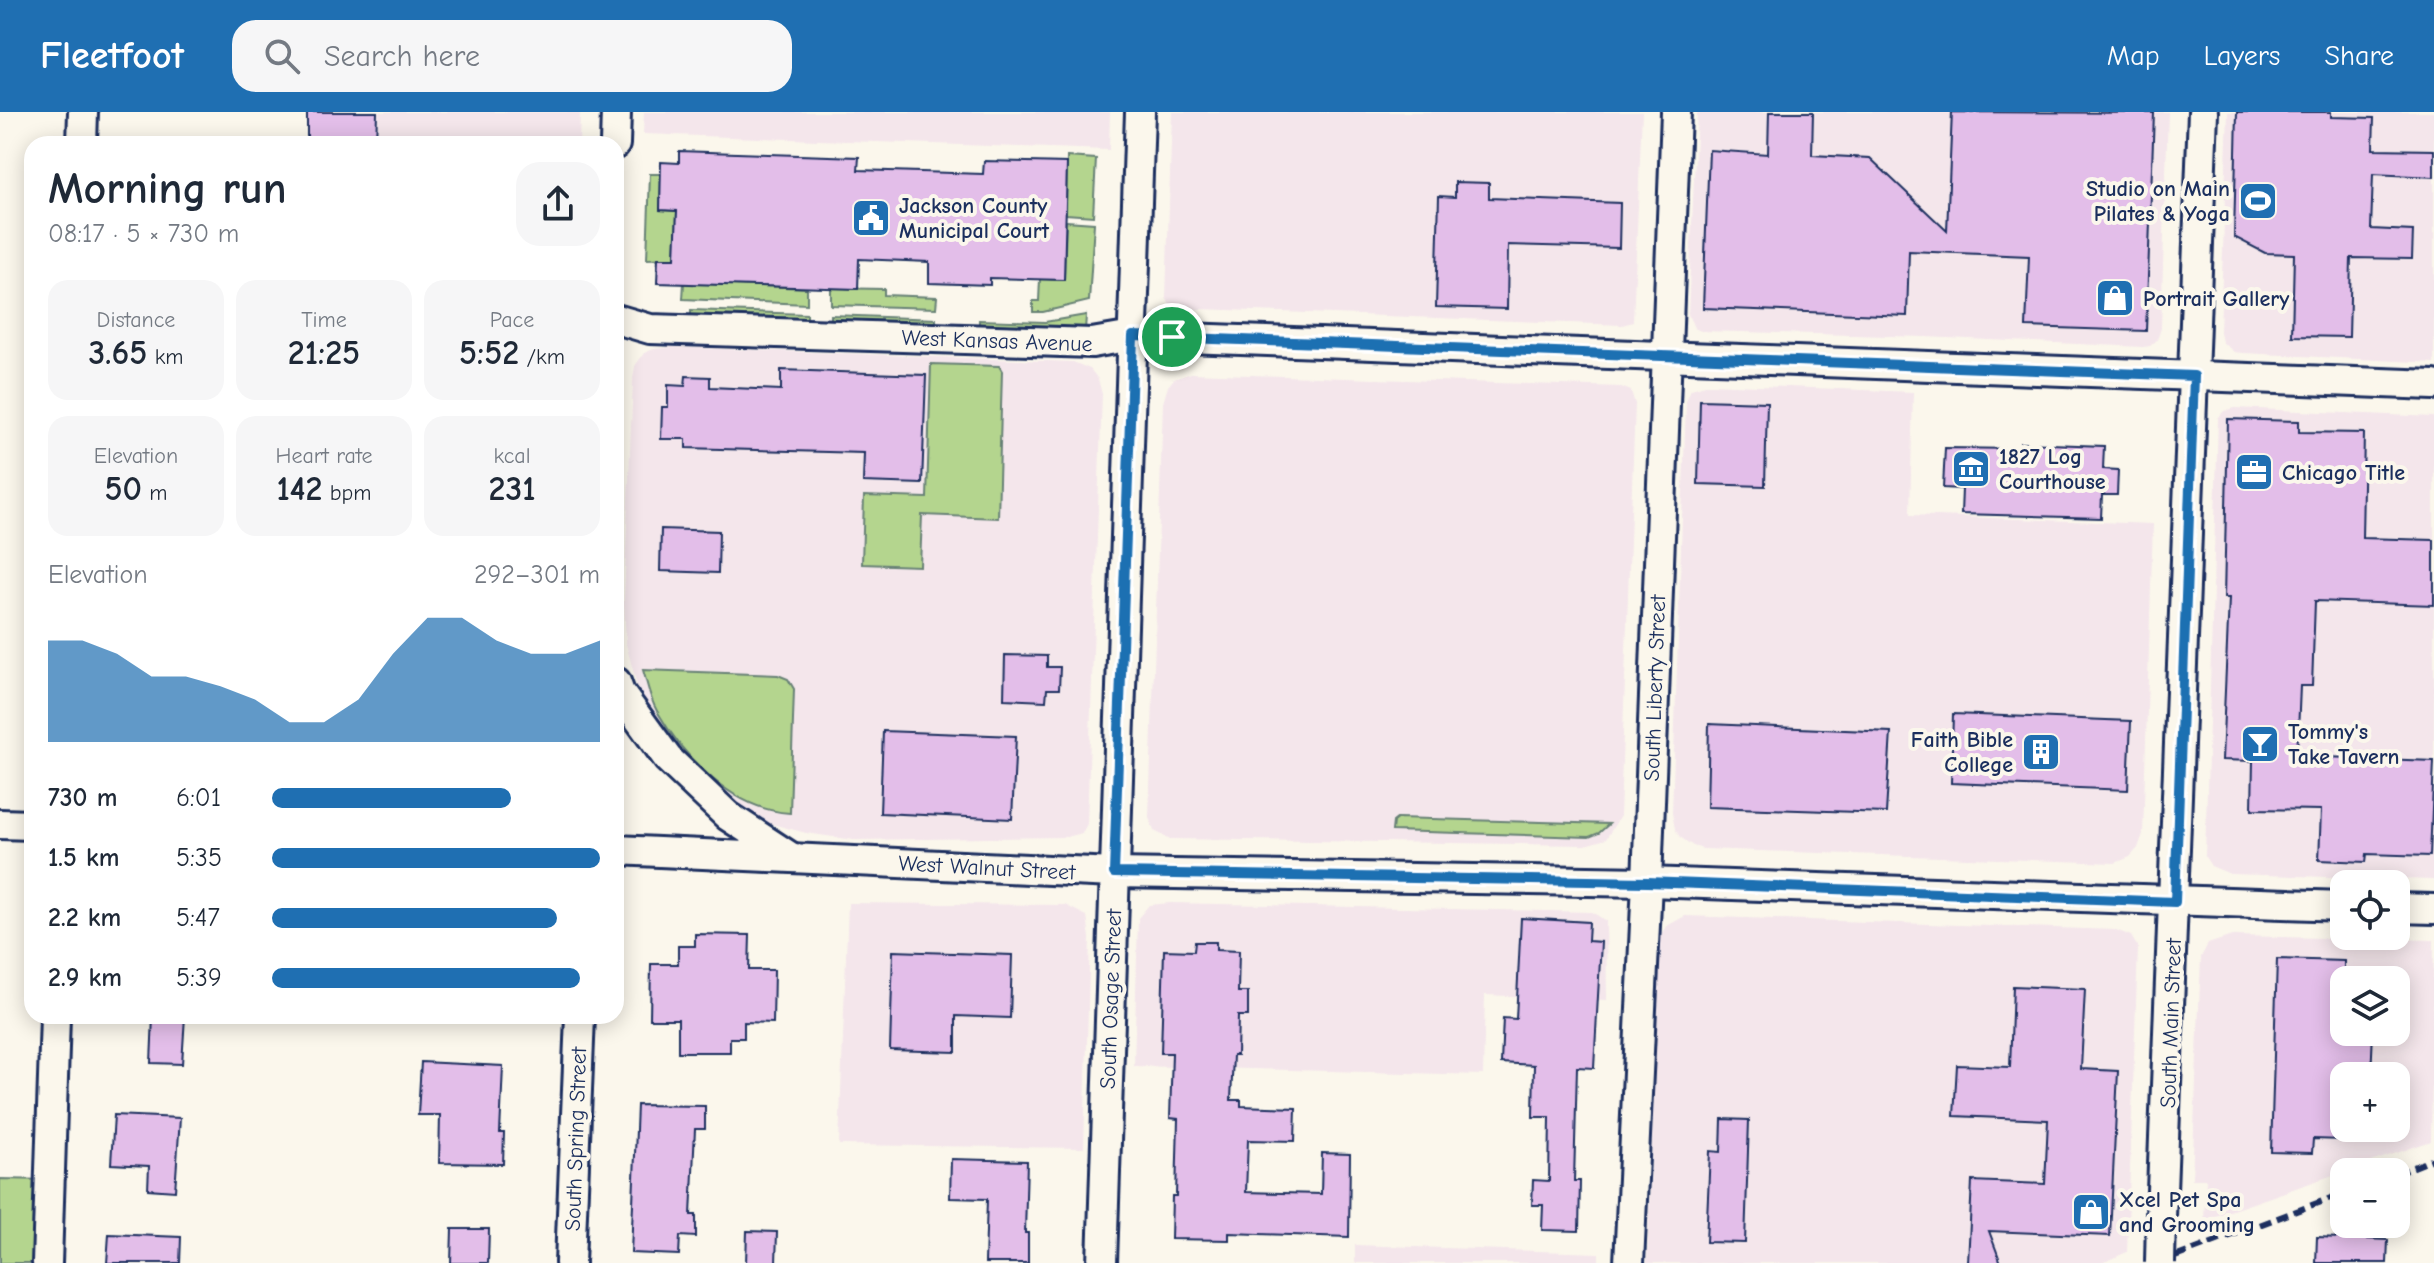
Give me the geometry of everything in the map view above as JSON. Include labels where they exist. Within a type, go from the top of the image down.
[{"type":"street","points":[[82,136],[83,112]]},
{"type":"street","points":[[615,136],[616,112]]},
{"type":"street","name":"South Osage Street","points":[[1102,1263],[1140,112]]},
{"type":"street","name":"South Liberty Street","points":[[1629,1263],[1647,882],[1676,112]]},
{"type":"street","name":"South Main Street","points":[[2160,1263],[2203,112]]},
{"type":"street","name":"West Kansas Avenue","points":[[624,321],[650,329],[1092,343],[1133,336],[2434,385]]},
{"type":"street","points":[[624,698],[668,759],[728,816],[790,857]]},
{"type":"street","points":[[0,824],[24,825]]},
{"type":"street","name":"West Walnut Street","points":[[624,850],[1114,873],[1647,882],[2330,906]]},
{"type":"street","points":[[2410,908],[2434,909]]},
{"type":"street","points":[[47,1263],[55,1024]]},
{"type":"street","name":"South Spring Street","points":[[570,1263],[580,1024]]},
{"type":"shaded area","points":[[378,112],[580,112],[579,136],[377,136]]},
{"type":"shaded area","points":[[644,112],[1110,112],[1109,150],[643,134]]},
{"type":"shaded area","points":[[1172,112],[1642,112],[1633,322],[1622,325],[1173,308],[1166,298]]},
{"type":"shaded area","points":[[1697,112],[2168,112],[2161,328],[2157,340],[2143,347],[1701,331],[1694,328],[1688,314]]},
{"type":"shaded area","points":[[2228,112],[2434,112],[2434,363],[2243,353],[2234,352],[2222,342]]},
{"type":"shaded area","points":[[672,347],[1073,362],[1090,369],[1098,379],[1102,394],[1087,824],[1082,833],[1067,837],[854,840],[806,833],[768,823],[713,792],[652,719],[639,693],[626,644],[624,600],[633,378],[635,366],[644,353]]},
{"type":"shaded area","points":[[1191,373],[1621,387],[1631,391],[1635,404],[1620,816],[1606,839],[1585,845],[1170,839],[1154,831],[1149,817],[1163,403],[1168,386],[1174,379]]},
{"type":"shaded area","points":[[1709,384],[1913,392],[1910,515],[2153,524],[2143,834],[2138,848],[2130,857],[2115,863],[1703,849],[1680,837],[1672,813],[1686,401],[1691,389]]},
{"type":"shaded area","points":[[2235,408],[2434,417],[2434,880],[2410,879],[2410,870],[2330,870],[2330,877],[2230,874],[2211,866],[2205,857],[2218,418],[2224,411]]},
{"type":"shaded area","points":[[848,903],[1065,905],[1087,916],[1090,938],[1084,1148],[839,1145]]},
{"type":"shaded area","points":[[1149,905],[1592,912],[1606,921],[1607,1000],[1485,995],[1483,1075],[1134,1066],[1138,918]]},
{"type":"shaded area","points":[[1685,916],[2116,930],[2131,936],[2138,948],[2127,1252],[2102,1263],[1647,1263],[1660,938],[1667,926]]},
{"type":"shaded area","points":[[2232,936],[2330,938],[2330,950],[2410,950],[2410,940],[2434,940],[2431,1141],[2382,1158],[2330,1158],[2330,1176],[2204,1220],[2206,1179],[2192,1179],[2201,957],[2208,944]]},
{"type":"shaded area","points":[[1355,1245],[1599,1253],[1599,1263],[1355,1263]]},
{"type":"green space","points":[[1067,157],[1096,159],[1093,216],[1066,214]]},
{"type":"green space","points":[[650,174],[661,174],[660,210],[677,211],[675,258],[647,259]]},
{"type":"green space","points":[[1066,221],[1094,223],[1089,301],[1033,312],[1033,301],[1039,301],[1040,279],[1064,280]]},
{"type":"green space","points":[[684,283],[807,288],[807,304],[683,299]]},
{"type":"green space","points":[[831,288],[884,289],[884,295],[937,297],[936,308],[831,305]]},
{"type":"green space","points":[[691,310],[807,314],[807,321],[691,317]]},
{"type":"green space","points":[[831,315],[936,319],[936,325],[831,321]]},
{"type":"green space","points":[[1086,315],[1085,331],[979,327],[979,320],[1045,322]]},
{"type":"green space","points":[[931,364],[999,366],[1002,371],[998,518],[922,515],[920,566],[862,564],[864,496],[927,498]]},
{"type":"green space","points":[[643,670],[778,675],[788,679],[794,689],[790,813],[769,810],[730,792],[696,763],[657,711]]},
{"type":"green space","points":[[1398,818],[1609,824],[1589,837],[1392,831],[1393,822]]},
{"type":"green space","points":[[0,1179],[50,1180],[47,1263],[0,1263]]},
{"type":"building","points":[[307,112],[377,112],[376,136],[307,136]]},
{"type":"building","points":[[1769,112],[1813,112],[1812,155],[1870,158],[1947,231],[1952,112],[2154,113],[2146,331],[2026,327],[2029,256],[1909,251],[1907,316],[1703,308],[1709,150],[1768,154]]},
{"type":"building","points":[[2237,112],[2331,112],[2331,117],[2374,118],[2373,149],[2434,150],[2434,177],[2373,174],[2371,229],[2413,231],[2412,259],[2351,258],[2349,337],[2292,336],[2294,254],[2265,253],[2234,237]]},
{"type":"building","name":"Jackson County Municipal Court","points":[[679,151],[859,157],[858,170],[983,174],[984,161],[1067,163],[1064,280],[990,278],[990,285],[929,283],[929,262],[859,259],[858,289],[657,283],[658,258],[675,258],[677,211],[660,210],[661,162],[679,163]]},
{"type":"building","points":[[1455,182],[1489,183],[1489,198],[1620,203],[1619,248],[1508,245],[1507,309],[1436,307],[1439,196],[1455,197]]},
{"type":"building","points":[[781,370],[926,375],[922,484],[863,482],[864,453],[686,448],[686,439],[661,439],[662,407],[668,407],[668,385],[685,386],[686,376],[710,377],[710,387],[781,390]]},
{"type":"building","points":[[1700,400],[1767,402],[1765,486],[1698,484]]},
{"type":"building","points":[[2228,419],[2299,421],[2299,432],[2364,433],[2362,538],[2434,540],[2434,605],[2315,601],[2312,686],[2300,686],[2297,756],[2434,761],[2430,856],[2367,854],[2366,862],[2319,860],[2321,810],[2252,809],[2253,761],[2222,760],[2229,598],[2224,598]]},
{"type":"building","points":[[2021,443],[2104,446],[2103,469],[2118,470],[2117,495],[2102,495],[2101,518],[1961,514],[1962,489],[1943,488],[1945,448],[2020,449]]},
{"type":"building","points":[[661,529],[719,531],[718,573],[660,571]]},
{"type":"building","points":[[1005,655],[1047,656],[1047,667],[1060,667],[1059,689],[1047,689],[1046,701],[1004,699]]},
{"type":"building","name":"Faith Bible College","points":[[1953,714],[2131,721],[2128,790],[1951,783]]},
{"type":"building","points":[[1709,724],[1891,732],[1886,813],[1707,807]]},
{"type":"building","points":[[883,731],[1016,736],[1012,819],[880,813]]},
{"type":"building","points":[[1521,918],[1589,922],[1588,941],[1601,942],[1594,1068],[1577,1067],[1574,1181],[1580,1181],[1579,1231],[1542,1230],[1543,1205],[1532,1205],[1533,1180],[1549,1181],[1550,1117],[1533,1117],[1534,1065],[1501,1063],[1503,1018],[1516,1019]]},
{"type":"building","points":[[695,934],[750,935],[749,970],[774,970],[773,1023],[744,1022],[744,1038],[730,1038],[730,1052],[678,1052],[678,1019],[650,1019],[651,964],[678,964],[678,946],[695,946]]},
{"type":"building","points":[[1195,942],[1216,942],[1216,950],[1239,951],[1238,992],[1248,992],[1248,1016],[1238,1016],[1231,1100],[1241,1100],[1241,1106],[1296,1108],[1295,1141],[1248,1140],[1246,1192],[1321,1194],[1322,1153],[1350,1154],[1349,1237],[1229,1233],[1229,1240],[1171,1239],[1172,1196],[1176,1196],[1178,1119],[1170,1118],[1172,1053],[1161,1053],[1164,950],[1194,951]]},
{"type":"building","points":[[893,951],[1012,955],[1010,1018],[956,1016],[956,1052],[890,1050]]},
{"type":"building","points":[[2277,959],[2344,961],[2344,966],[2330,966],[2330,1046],[2372,1046],[2372,1062],[2330,1062],[2330,1140],[2313,1139],[2312,1153],[2271,1152]]},
{"type":"building","points":[[2013,986],[2085,989],[2081,1069],[2118,1071],[2110,1236],[1989,1231],[2001,1263],[1968,1263],[1972,1181],[2045,1184],[2048,1120],[1954,1116],[1957,1065],[2010,1067]]},
{"type":"building","points":[[153,1024],[184,1024],[182,1064],[151,1063]]},
{"type":"building","points":[[421,1062],[503,1066],[500,1133],[504,1133],[503,1164],[439,1163],[440,1115],[418,1115]]},
{"type":"building","points":[[637,1105],[705,1106],[705,1129],[695,1129],[691,1215],[696,1215],[696,1237],[680,1236],[679,1255],[631,1253]]},
{"type":"building","points":[[114,1115],[180,1118],[175,1191],[148,1189],[149,1166],[111,1164]]},
{"type":"building","points":[[1722,1119],[1749,1120],[1745,1243],[1706,1242],[1710,1151],[1721,1152]]},
{"type":"building","points":[[951,1159],[1027,1161],[1025,1233],[1028,1233],[1028,1263],[985,1263],[987,1199],[950,1198]]},
{"type":"building","points":[[452,1229],[489,1229],[488,1263],[451,1263]]},
{"type":"building","points":[[747,1231],[777,1232],[776,1263],[746,1263]]},
{"type":"building","points":[[109,1234],[181,1237],[180,1263],[107,1263]]},
{"type":"building","points":[[2317,1237],[2388,1240],[2387,1263],[2316,1263]]},
{"type":"railway","points":[[2410,1168],[2434,1159]]},
{"type":"railway","points":[[2159,1263],[2330,1198]]},
{"type":"place","name":"Studio on Main Pilates & Yoga","points":[[2258,201]]},
{"type":"place","name":"Jackson County Municipal Court","points":[[871,218]]},
{"type":"place","name":"Portrait Gallery","points":[[2115,298]]},
{"type":"place","name":"1827 Log Courthouse","points":[[1971,469]]},
{"type":"place","name":"Chicago Title","points":[[2254,472]]},
{"type":"place","name":"Tommy's Take Tavern","points":[[2260,744]]},
{"type":"place","name":"Faith Bible College","points":[[2041,752]]},
{"type":"place","name":"Xcel Pet Spa and Grooming","points":[[2091,1212]]},
{"type":"route","points":[[1133,336],[1172,337],[2194,376],[2175,902],[1647,882],[1114,873],[1133,336]]}]
